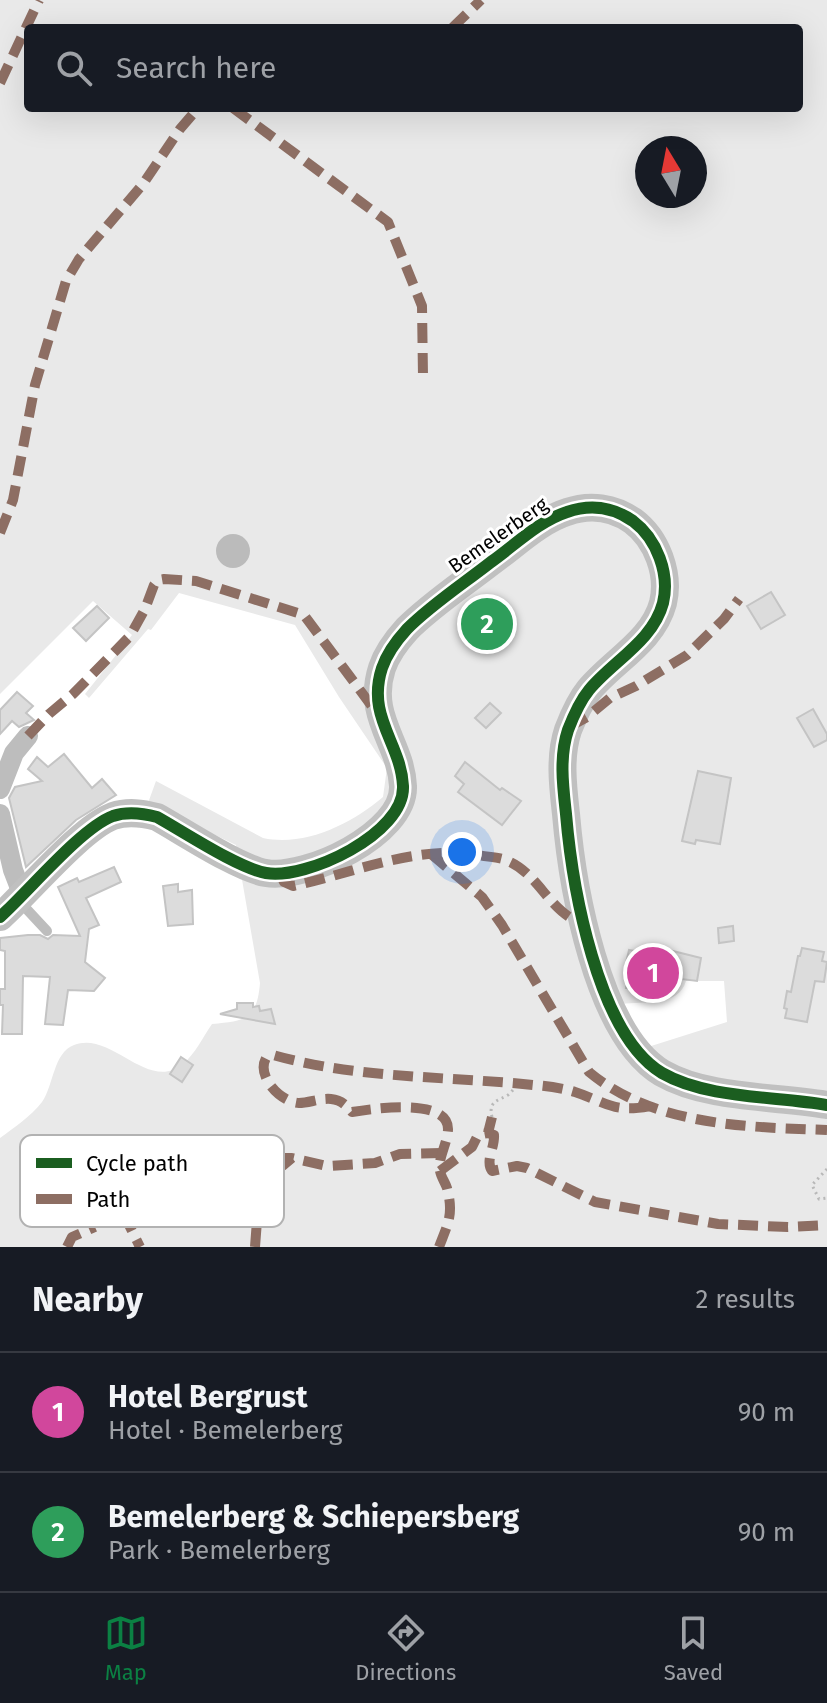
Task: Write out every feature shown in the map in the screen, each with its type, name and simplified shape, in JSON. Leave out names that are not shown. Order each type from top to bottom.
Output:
[{"type":"street","name":"Bemelerberg","points":[[14,904],[96,825],[130,812],[157,817],[263,873],[281,875],[299,871],[360,844],[386,824],[402,794],[399,766],[383,726],[379,704],[381,672],[398,640],[439,601],[540,525],[565,512],[588,507],[620,513],[642,530],[657,551],[662,566],[664,592],[659,612],[648,633],[599,680],[581,702],[564,746],[570,859],[579,913],[589,948],[625,1032],[644,1059],[663,1073],[706,1088],[827,1105]]},
{"type":"street","points":[[0,789],[14,753],[28,736]]},
{"type":"street","points":[[0,814],[13,870],[14,904]]},
{"type":"lane","points":[[14,904],[47,931]]},
{"type":"path","points":[[492,1117],[493,1102],[507,1096],[517,1085]]},
{"type":"path","points":[[827,1169],[812,1185],[819,1199],[827,1198]]},
{"type":"shaded area","points":[[0,0],[827,0],[827,1247],[0,1247],[0,1138],[42,1102],[58,1062],[67,1049],[88,1043],[116,1052],[143,1067],[170,1071],[187,1060],[212,1024],[248,1016],[256,1004],[260,983],[236,845],[148,803],[156,781],[263,838],[279,840],[327,831],[357,816],[383,797],[387,768],[295,625],[179,593],[151,630],[148,629],[89,698],[85,694],[132,635],[93,601],[0,694]],"holes":[[[686,981],[724,981],[727,1022],[648,1047],[622,1004],[668,999],[676,995]]]},
{"type":"shaded area","points":[[233,534],[245,539],[250,551],[245,563],[233,568],[221,563],[216,551],[221,539]]},
{"type":"building","points":[[771,592],[785,615],[761,629],[747,606]]},
{"type":"building","points":[[97,606],[109,618],[86,641],[73,628]]},
{"type":"building","points":[[17,692],[33,706],[26,713],[34,720],[19,727],[12,721],[0,734],[0,710]]},
{"type":"building","points":[[490,703],[501,713],[486,728],[475,718]]},
{"type":"building","points":[[813,709],[827,734],[827,740],[814,747],[797,718]]},
{"type":"building","points":[[64,754],[92,788],[102,779],[116,795],[76,820],[26,867],[9,798],[15,787],[42,781],[28,769],[37,757],[48,767]]},
{"type":"building","points":[[465,762],[500,790],[502,788],[521,801],[502,825],[458,792],[464,784],[455,776]]},
{"type":"building","points":[[698,771],[731,778],[720,844],[682,841]]},
{"type":"building","points":[[114,867],[121,882],[86,898],[99,925],[89,929],[85,962],[105,978],[94,991],[68,990],[63,1025],[45,1024],[50,977],[23,976],[22,1034],[2,1034],[0,989],[5,989],[5,951],[0,950],[0,938],[80,936],[58,887]]},
{"type":"building","points":[[178,884],[178,892],[192,890],[193,924],[168,926],[163,886]]},
{"type":"building","points":[[733,926],[734,941],[719,943],[718,928]]},
{"type":"building","points":[[657,947],[701,958],[697,981],[666,977],[662,995],[626,988],[630,968],[625,967],[629,950],[655,955]]},
{"type":"building","points":[[802,948],[824,952],[822,961],[827,962],[824,982],[815,981],[807,1022],[785,1018],[787,1009],[784,1008]]},
{"type":"building","points":[[237,1003],[253,1003],[253,1007],[259,1006],[260,1011],[271,1009],[275,1024],[220,1014],[237,1009]]},
{"type":"building","points":[[181,1057],[193,1065],[182,1082],[170,1074]]},
{"type":"marked path","points":[[28,24],[39,0]]},
{"type":"marked path","points":[[456,24],[481,0]]},
{"type":"marked path","points":[[0,83],[24,32]]},
{"type":"marked path","points":[[0,533],[13,500],[35,385],[66,281],[79,259],[143,184],[195,112]]},
{"type":"marked path","points":[[238,112],[388,222],[422,306],[423,376]]},
{"type":"marked path","points":[[28,736],[130,636],[154,585],[164,579],[196,581],[304,615],[377,713]]},
{"type":"marked path","points":[[569,727],[610,698],[687,655],[724,619],[739,599]]},
{"type":"marked path","points":[[281,875],[284,882],[293,886],[407,857],[454,853],[497,858],[519,867],[561,911],[582,923]]},
{"type":"marked path","points":[[431,854],[482,897],[502,925],[589,1072],[615,1090],[672,1113],[733,1125],[827,1130]]},
{"type":"marked path","points":[[439,1247],[450,1212],[447,1188],[439,1167],[448,1134],[445,1119],[436,1112],[407,1107],[352,1112],[335,1100],[292,1102],[278,1093],[267,1080],[264,1072],[266,1058],[273,1055],[370,1073],[543,1086],[571,1091],[619,1108],[651,1106]]},
{"type":"marked path","points":[[440,1171],[472,1147],[478,1135],[488,1133],[492,1117]]},
{"type":"marked path","points":[[488,1133],[494,1135],[490,1163],[492,1171],[517,1166],[527,1168],[595,1202],[718,1224],[827,1225]]},
{"type":"marked path","points":[[284,1158],[327,1166],[375,1163],[400,1154],[444,1153]]},
{"type":"marked path","points":[[284,1165],[292,1158]]},
{"type":"marked path","points":[[67,1247],[72,1237],[95,1227]]},
{"type":"marked path","points":[[130,1227],[140,1247]]},
{"type":"marked path","points":[[255,1247],[257,1227]]},
{"type":"cycle path","points":[[0,917],[86,833],[119,814],[157,817],[226,857],[266,873],[305,869],[350,850],[371,836],[388,821],[399,804],[403,786],[397,756],[378,701],[382,668],[396,642],[437,603],[547,521],[576,510],[609,510],[633,521],[649,537],[660,558],[665,592],[651,629],[599,679],[583,699],[568,730],[563,751],[562,772],[574,879],[592,956],[605,993],[620,1026],[639,1054],[662,1073],[700,1088],[827,1105]]},
{"type":"place","name":"Bemelerberg & Schiepersberg","points":[[487,624]]},
{"type":"place","name":"Hotel Bergrust","points":[[653,973]]}]
